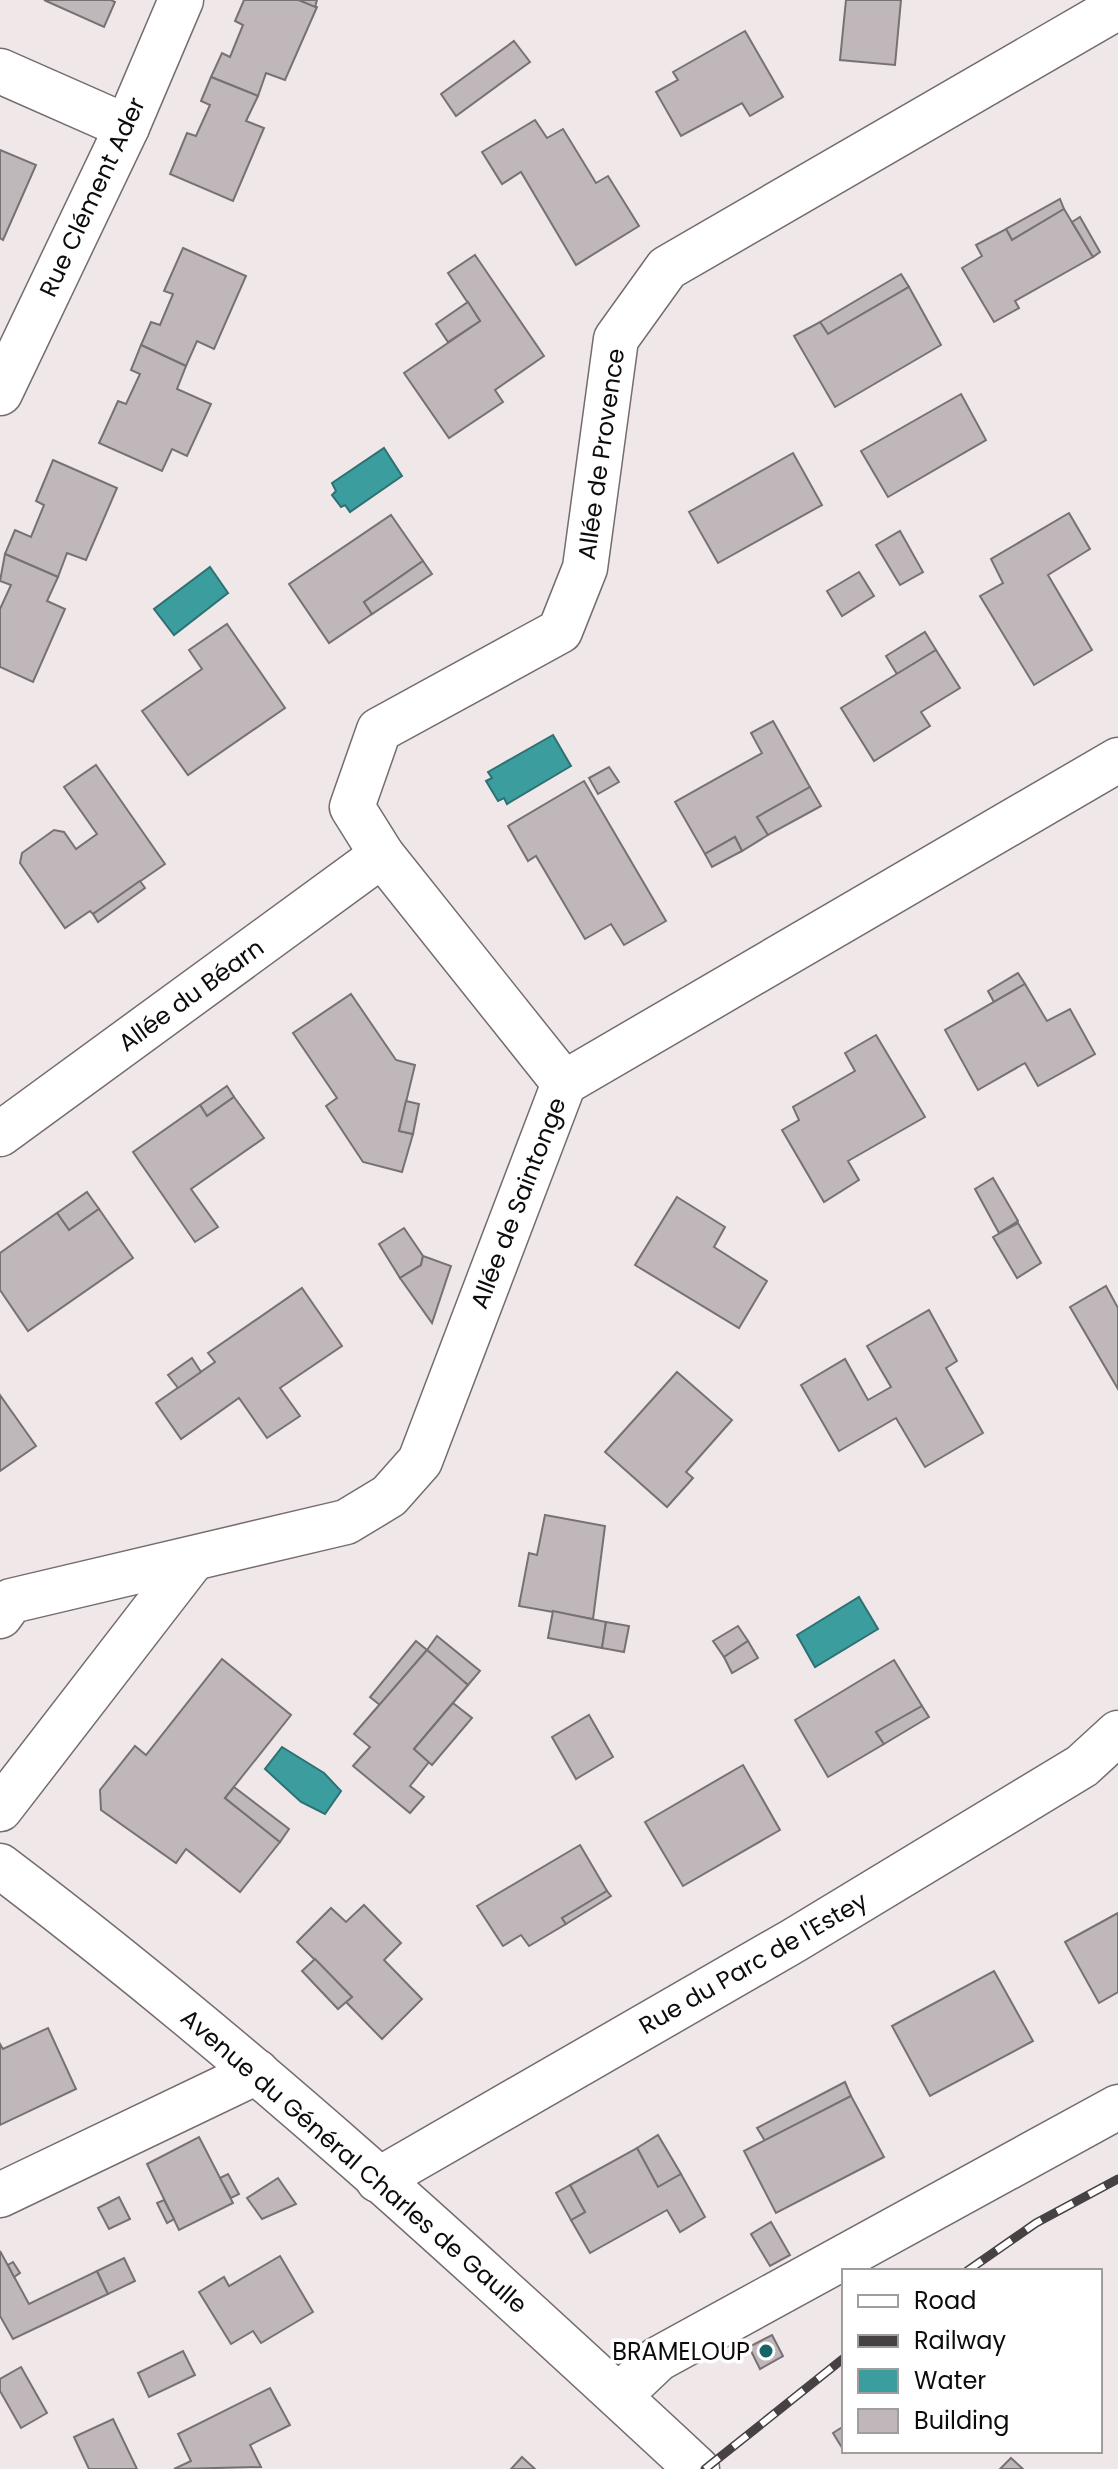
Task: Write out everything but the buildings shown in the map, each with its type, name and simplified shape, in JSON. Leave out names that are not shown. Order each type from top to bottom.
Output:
[{"type":"street","name":"Rue Clément Ader","points":[[0,393],[127,127],[181,0]]},
{"type":"street","name":"Allée de Provence","points":[[564,1083],[382,855],[352,807],[379,730],[560,631],[585,568],[616,339],[667,268],[1108,6]]},
{"type":"street","points":[[0,71],[127,127]]},
{"type":"street","name":"Allée de Saintonge","points":[[0,1616],[11,1601],[346,1522],[389,1496],[420,1461],[564,1083],[1118,760]]},
{"type":"street","name":"Allée du Béarn","points":[[0,1134],[382,855]]},
{"type":"street","points":[[0,1809],[193,1559]]},
{"type":"street","name":"Rue du Parc de l'Estey","points":[[378,2180],[793,1941],[1082,1766],[1118,1733]]},
{"type":"street","name":"Avenue du Général Charles de Gaulle","points":[[0,1866],[121,1958],[257,2072],[697,2469]]},
{"type":"street","points":[[0,2195],[257,2072]]},
{"type":"street","points":[[619,2396],[658,2359],[1118,2107]]},
{"type":"water","points":[[384,448],[402,476],[350,512],[345,505],[341,507],[332,495],[336,491],[332,483]]},
{"type":"water","points":[[210,567],[228,593],[174,635],[154,609]]},
{"type":"water","points":[[553,735],[571,766],[507,804],[504,798],[498,801],[486,781],[492,778],[488,772]]},
{"type":"water","points":[[859,1597],[878,1629],[815,1667],[797,1635]]},
{"type":"water","points":[[282,1747],[324,1773],[341,1791],[325,1814],[301,1802],[265,1769]]},
{"type":"railway","points":[[970,2269],[1036,2223],[1118,2179]]},
{"type":"railway","points":[[705,2469],[842,2360]]},
{"type":"place","name":"BRAMELOUP","points":[[766,2351]]}]
